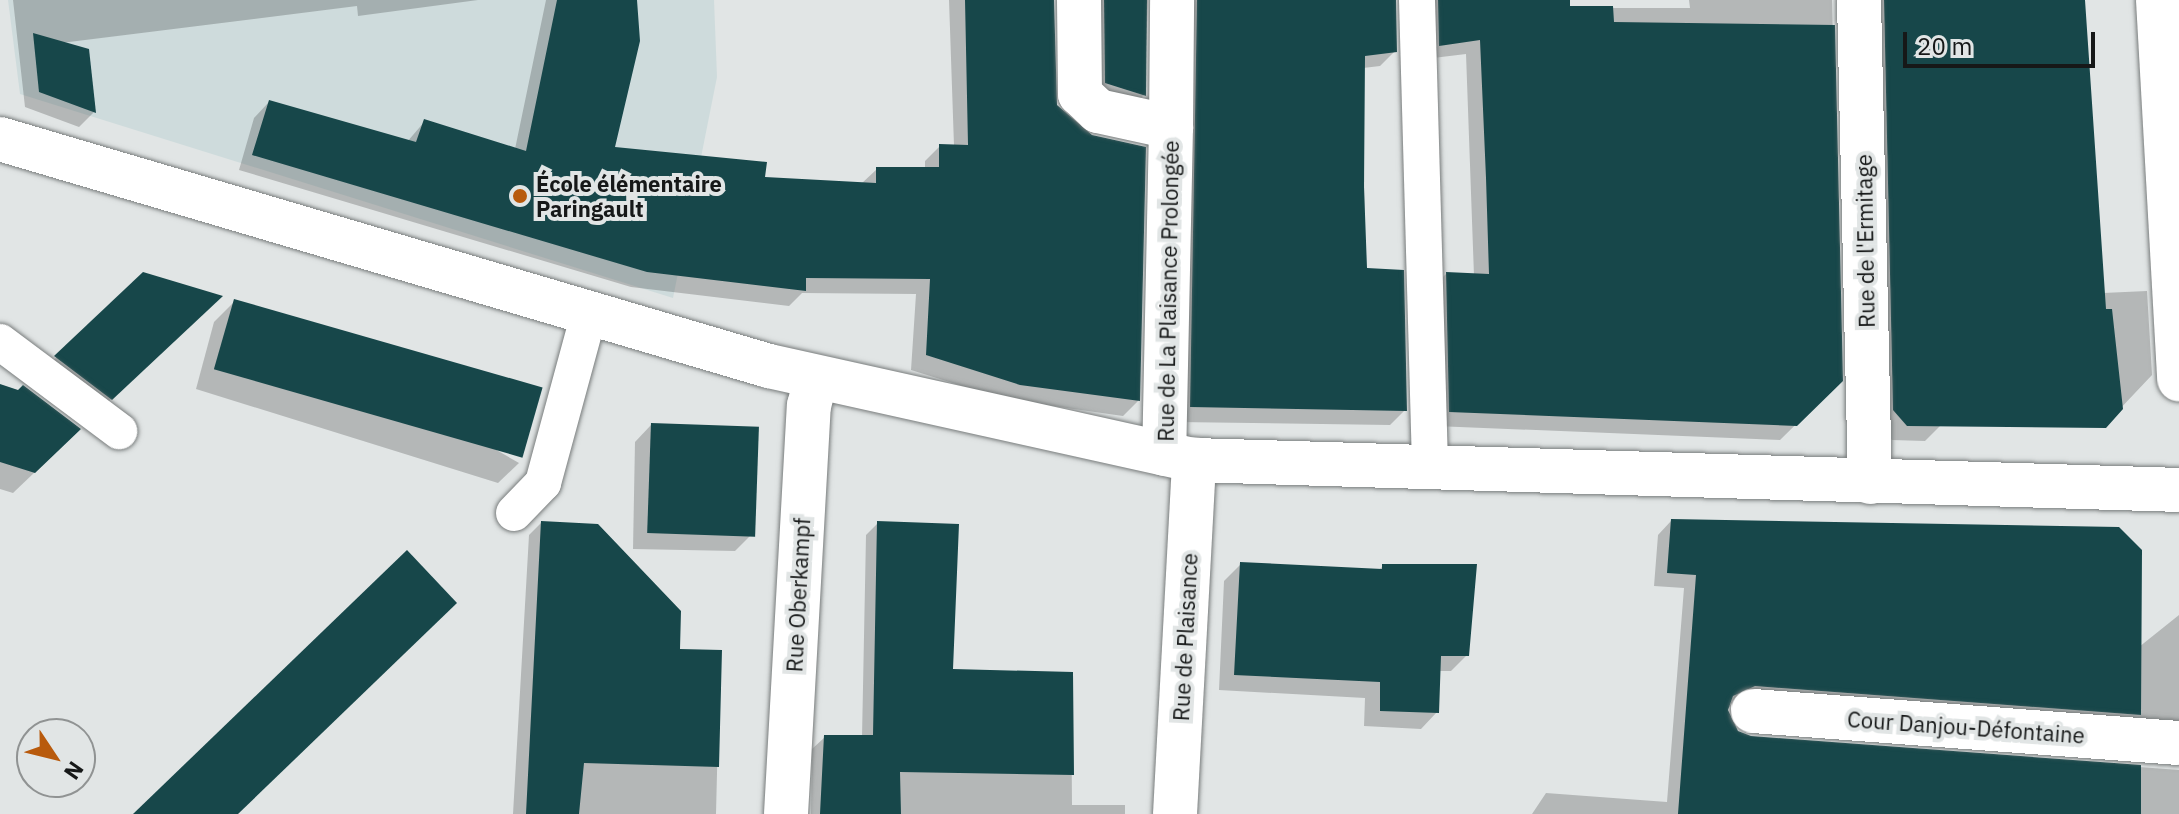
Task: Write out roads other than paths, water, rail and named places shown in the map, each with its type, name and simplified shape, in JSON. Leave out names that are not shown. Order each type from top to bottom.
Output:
[{"type":"street","name":"Rue de La Plaisance Prolongée","points":[[1079,0],[1080,94],[1098,111],[1171,127]]},
{"type":"street","name":"Rue de La Plaisance Prolongée","points":[[1172,0],[1171,127],[1179,457]]},
{"type":"street","name":"Rue de l'Ermitage","points":[[1859,0],[1870,482]]},
{"type":"street","points":[[2158,0],[2179,379]]},
{"type":"street","points":[[0,139],[816,378],[1179,457],[2179,490]]},
{"type":"street","name":"Rue Oberkampf","points":[[786,814],[809,406],[816,378]]},
{"type":"street","name":"Rue de Plaisance","points":[[1175,814],[1179,457]]},
{"type":"street","name":"Cour Danjou-Défontaine","points":[[1753,711],[2179,743]]},
{"type":"lane","points":[[1417,0],[1430,467]]},
{"type":"lane","points":[[514,513],[543,483],[589,314]]},
{"type":"lane","points":[[0,342],[119,431]]},
{"type":"place","name":"École élémentaire Paringault","points":[[520,196]]}]
